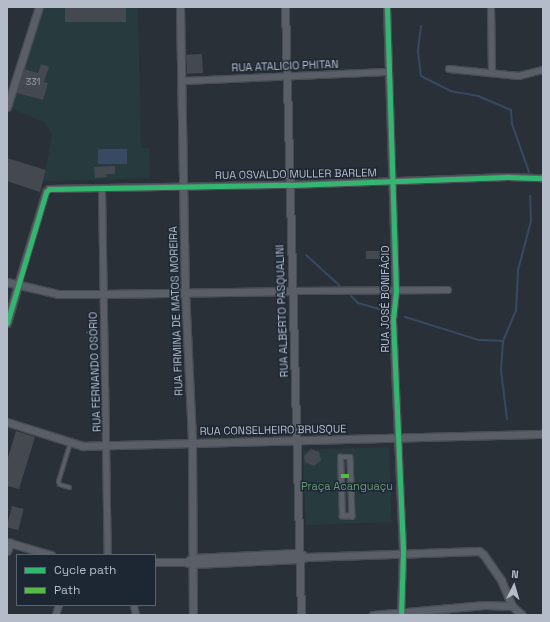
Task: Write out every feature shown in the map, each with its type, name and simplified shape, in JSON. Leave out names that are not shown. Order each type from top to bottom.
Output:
[{"type":"street","points":[[7,107],[39,7]]},
{"type":"street","name":"RUA FIRMINA DE MATOS MOREIRA","points":[[180,7],[185,292],[192,442],[193,615]]},
{"type":"street","name":"RUA ALBERTO PASQUALINI","points":[[285,7],[301,615]]},
{"type":"street","name":"RUA JOSÉ BONIFÁCIO","points":[[387,7],[396,291],[393,320],[399,439],[402,553],[401,614]]},
{"type":"street","points":[[491,7],[492,73]]},
{"type":"street","points":[[449,69],[519,76],[543,70]]},
{"type":"street","name":"RUA ATALICIO PHITAN","points":[[182,81],[389,72]]},
{"type":"street","name":"RUA OSVALDO MULLER BARLEM","points":[[18,285],[46,192],[49,189],[290,185],[508,177],[543,178]]},
{"type":"street","name":"RUA FERNANDO OSÓRIO","points":[[102,189],[108,554]]},
{"type":"street","points":[[7,282],[58,294],[292,290],[448,290]]},
{"type":"street","points":[[7,323],[18,285]]},
{"type":"street","name":"RUA CONSELHEIRO BRUSQUE","points":[[7,422],[83,446],[192,442],[399,439],[543,434]]},
{"type":"street","points":[[350,456],[351,476],[352,516],[342,516],[340,457],[350,456]]},
{"type":"street","points":[[341,476],[351,476]]},
{"type":"street","points":[[341,488],[351,488]]},
{"type":"street","points":[[7,551],[8,542],[48,554]]},
{"type":"street","points":[[156,562],[479,551],[483,554],[501,580],[512,606],[522,615]]},
{"type":"street","points":[[374,615],[401,614],[485,605],[512,606]]},
{"type":"lane","points":[[69,487],[59,484],[58,481],[70,442]]},
{"type":"green space","points":[[42,7],[138,7],[141,148],[149,148],[150,178],[44,181],[52,134],[44,122],[12,109]]},
{"type":"green space","name":"Praça Acanguaçu","points":[[389,447],[392,522],[306,525],[303,450]]},
{"type":"water","points":[[98,149],[127,149],[127,164],[98,164]]},
{"type":"building","points":[[65,7],[126,7],[126,22],[65,22]]},
{"type":"building","points":[[202,54],[203,73],[187,74],[186,55]]},
{"type":"building","points":[[41,64],[49,67],[44,82],[48,83],[43,100],[17,93],[24,69],[38,73]]},
{"type":"building","points":[[7,158],[46,170],[40,192],[7,181]]},
{"type":"building","points":[[115,166],[115,174],[106,174],[107,177],[95,178],[94,167]]},
{"type":"building","points":[[366,251],[380,251],[380,259],[366,259]]},
{"type":"building","points":[[16,431],[35,437],[19,489],[7,486],[7,461]]},
{"type":"building","points":[[311,449],[319,452],[321,460],[314,466],[305,462],[304,456]]},
{"type":"building","points":[[12,506],[24,509],[18,530],[7,527]]},
{"type":"waterway","points":[[421,26],[418,52],[421,76],[450,91],[478,96],[511,110],[512,124],[529,172]]},
{"type":"waterway","points":[[507,419],[501,370],[503,341],[516,311],[518,270],[531,221],[530,196]]},
{"type":"waterway","points":[[306,255],[339,285]]},
{"type":"waterway","points":[[351,296],[358,303],[389,312]]},
{"type":"waterway","points":[[405,317],[479,340],[502,341]]},
{"type":"marked path","points":[[341,476],[351,476]]},
{"type":"marked path","points":[[341,488],[351,487]]},
{"type":"cycle path","points":[[387,7],[396,291],[393,320],[403,553],[401,615]]},
{"type":"cycle path","points":[[7,323],[46,192],[49,189],[290,185],[508,177],[543,178]]}]
